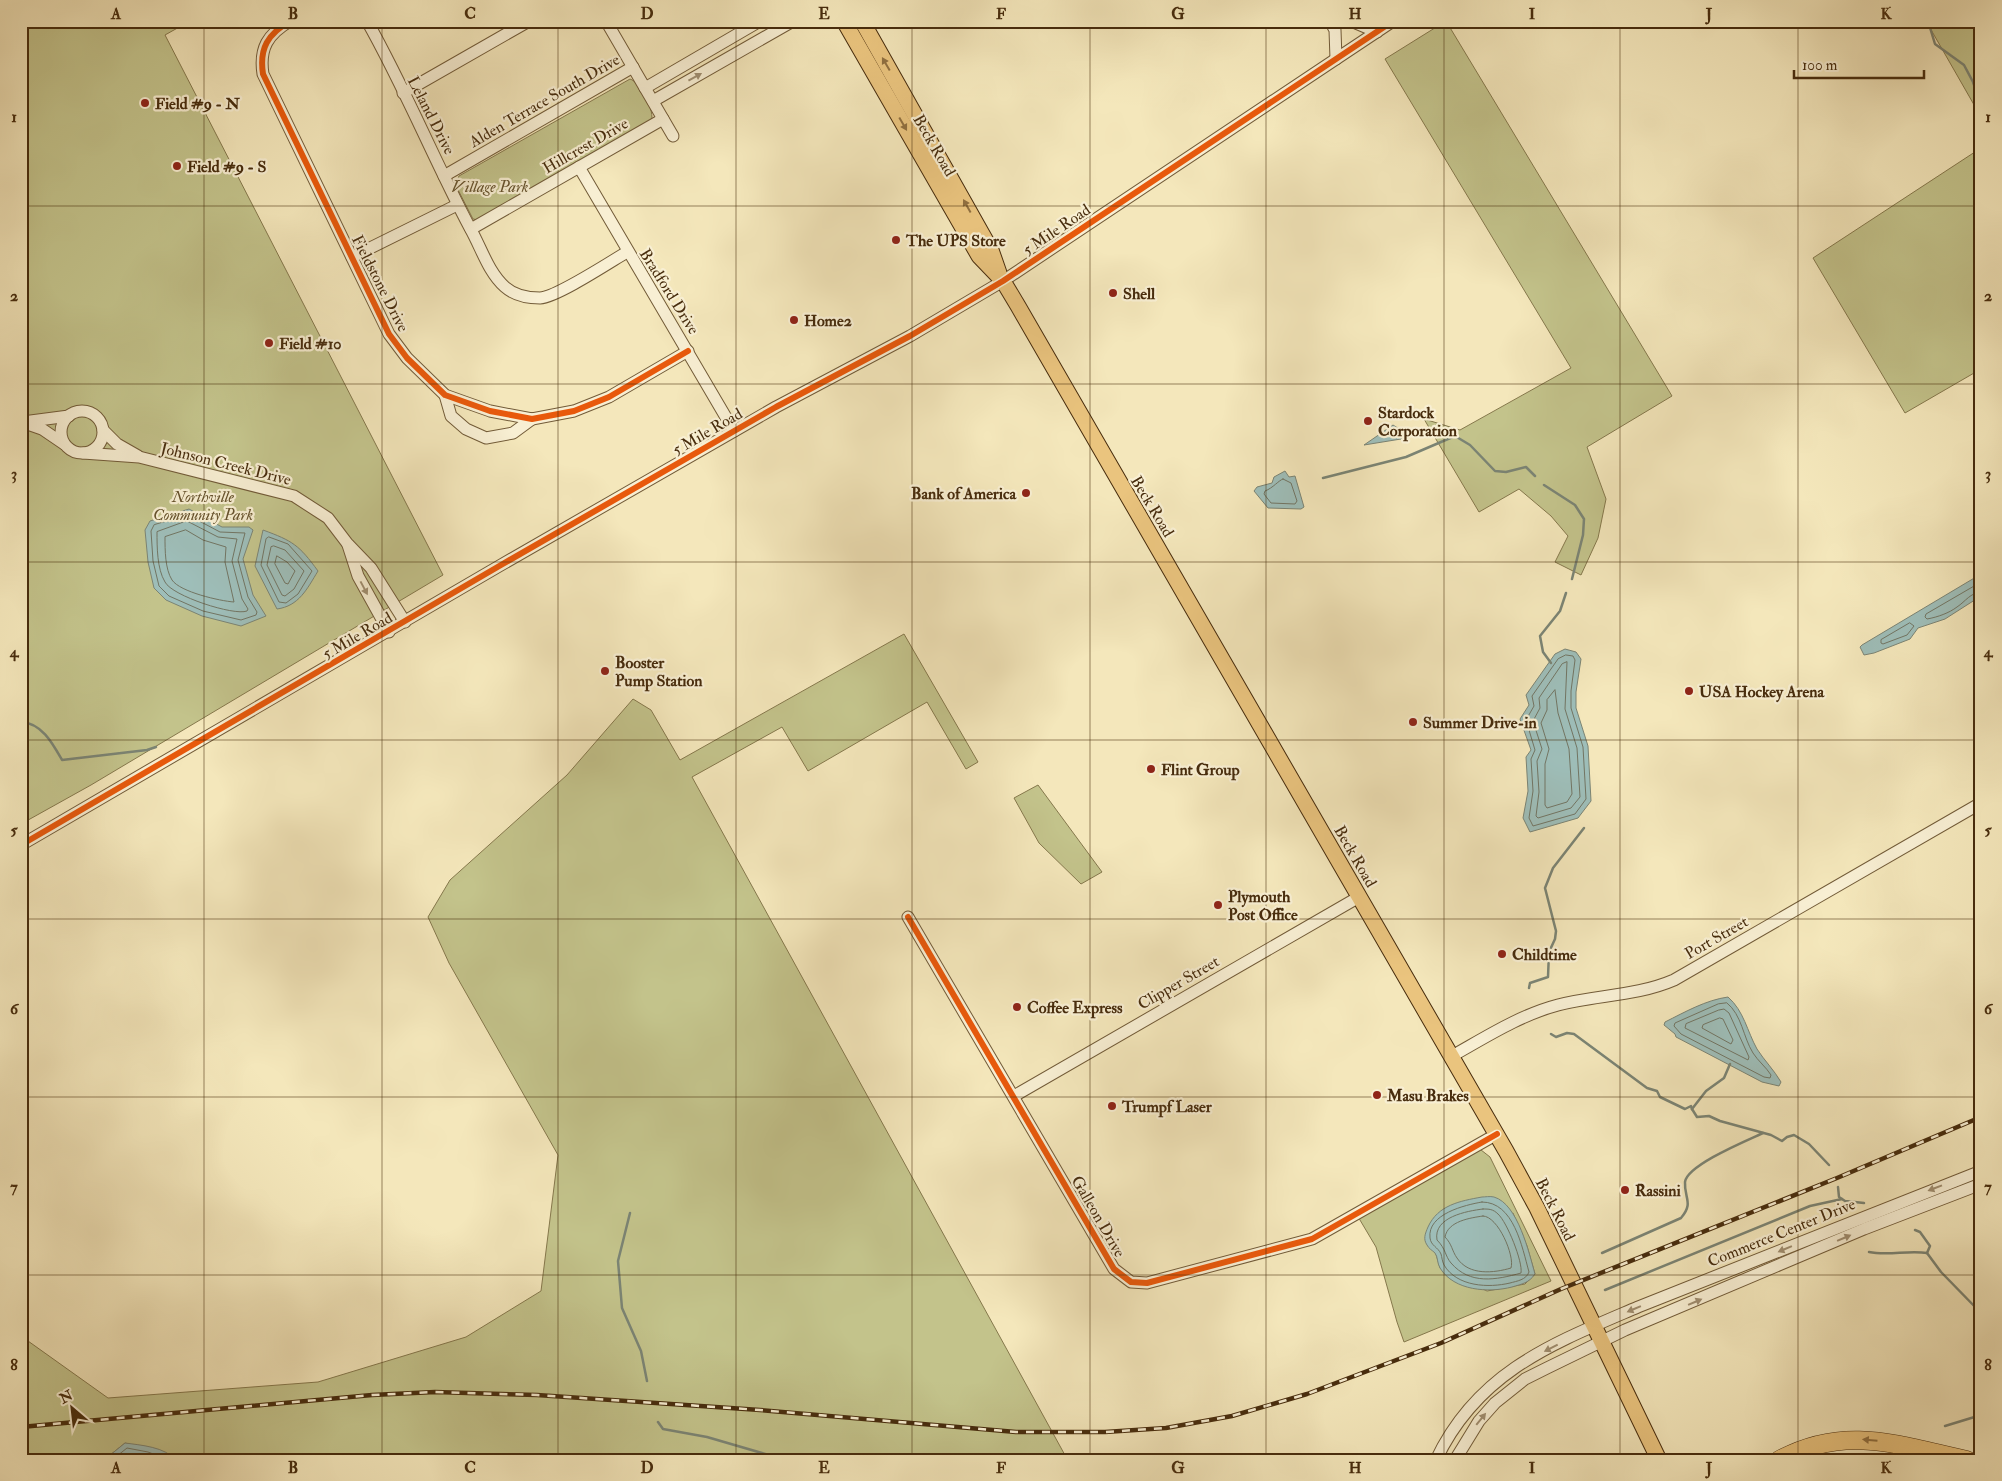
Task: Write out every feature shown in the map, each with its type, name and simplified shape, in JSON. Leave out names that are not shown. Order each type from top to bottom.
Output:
[{"type":"highway","points":[[1779,1460],[1804,1447],[1826,1441],[1860,1439],[1882,1441],[1967,1460]]},
{"type":"main road","name":"Beck Road","points":[[844,21],[980,256],[1002,281]]},
{"type":"main road","name":"Beck Road","points":[[862,21],[991,250],[1002,281],[1497,1134],[1537,1208],[1659,1460]]},
{"type":"street","name":"Fieldstone Drive","points":[[290,21],[278,28],[264,44],[262,58],[263,74],[389,334],[407,358],[445,395],[490,411],[532,419],[574,411],[609,398],[688,351]]},
{"type":"street","name":"Leland Drive","points":[[367,21],[457,205],[494,275],[506,288],[519,295],[542,298],[565,288],[627,252]]},
{"type":"street","points":[[403,93],[529,21]]},
{"type":"street","points":[[606,21],[673,136]]},
{"type":"street","points":[[644,88],[760,21]]},
{"type":"street","points":[[653,101],[793,21]]},
{"type":"street","points":[[1330,21],[1335,30],[1336,59]]},
{"type":"street","points":[[1351,21],[1378,32]]},
{"type":"street","name":"5 Mile Road","points":[[21,845],[734,432],[902,340],[1002,281],[1393,21]]},
{"type":"street","name":"Alden Terrace South Drive","points":[[444,176],[633,67]]},
{"type":"street","name":"Hillcrest Drive","points":[[471,229],[663,119]]},
{"type":"street","name":"Bradford Drive","points":[[579,167],[734,432]]},
{"type":"street","points":[[352,257],[457,205]]},
{"type":"street","points":[[445,395],[451,416],[466,429],[486,438],[513,433],[532,419]]},
{"type":"street","points":[[87,412],[98,418],[103,430],[100,443],[90,452],[77,453],[42,429],[22,422],[87,412]]},
{"type":"street","points":[[66,445],[61,433],[62,427],[69,416]]},
{"type":"street","name":"Johnson Creek Drive","points":[[103,430],[118,444],[139,457]]},
{"type":"street","name":"Johnson Creek Drive","points":[[83,453],[139,457],[273,489],[294,496],[328,518],[347,543],[371,568],[406,622]]},
{"type":"street","name":"Johnson Creek Drive","points":[[347,543],[358,576],[389,632]]},
{"type":"street","name":"Port Street","points":[[1452,1056],[1519,1018],[1557,1005],[1643,991],[1674,980],[1981,803]]},
{"type":"street","name":"Clipper Street","points":[[1014,1096],[1359,897]]},
{"type":"street","name":"Galleon Drive","points":[[908,917],[1114,1270],[1124,1279],[1138,1284],[1312,1239],[1497,1134]]},
{"type":"street","name":"Commerce Center Drive","points":[[1436,1460],[1448,1436],[1472,1403],[1502,1375],[1529,1359],[1595,1326],[1860,1217],[1981,1170]]},
{"type":"street","name":"Commerce Center Drive","points":[[1455,1460],[1461,1446],[1488,1411],[1515,1387],[1537,1373],[1602,1342],[1864,1230],[1981,1184]]},
{"type":"street","points":[[1860,1217],[1864,1230]]},
{"type":"street","points":[[1529,1359],[1537,1373]]},
{"type":"green space","name":"Northville Community Park","points":[[21,21],[190,21],[165,35],[443,575],[91,785],[21,824]]},
{"type":"green space","points":[[1446,21],[1672,396],[1587,447],[1606,499],[1598,538],[1581,575],[1555,562],[1568,536],[1551,516],[1519,489],[1479,512],[1424,419],[1460,430],[1571,368],[1385,59]]},
{"type":"green space","points":[[1926,21],[1981,21],[1981,117]]},
{"type":"green space","name":"Village Park","points":[[630,79],[634,81],[646,98],[651,111],[651,122],[478,220],[473,219],[455,184],[459,176]]},
{"type":"green space","points":[[1981,148],[1981,369],[1905,413],[1813,258]]},
{"type":"green space","points":[[904,634],[978,762],[966,769],[927,702],[808,771],[782,727],[692,777],[1066,1457],[1060,1460],[175,1460],[171,1455],[125,1443],[104,1460],[21,1460],[21,1336],[108,1398],[318,1382],[466,1337],[541,1291],[558,1155],[449,963],[428,917],[450,880],[567,775],[633,699],[651,710],[680,760]]},
{"type":"green space","points":[[1038,785],[1102,872],[1081,884],[1039,843],[1014,798]]},
{"type":"green space","points":[[1476,1146],[1490,1157],[1551,1281],[1404,1342],[1376,1247],[1357,1215]],"holes":[[[1513,1213],[1527,1246],[1535,1274],[1525,1284],[1487,1291],[1440,1268],[1436,1254]]]},
{"type":"water","points":[[1393,425],[1407,434],[1401,439],[1364,445]]},
{"type":"water","points":[[1285,471],[1289,477],[1295,476],[1304,507],[1301,509],[1268,508],[1254,491],[1257,487],[1272,483],[1274,477]]},
{"type":"water","points":[[189,509],[222,527],[249,527],[253,530],[243,559],[253,595],[266,616],[241,626],[202,616],[166,600],[154,588],[148,562],[145,530],[150,521]]},
{"type":"water","points":[[263,530],[282,537],[295,545],[306,555],[318,571],[302,596],[291,604],[277,609],[255,566]]},
{"type":"water","points":[[1976,577],[1981,579],[1981,596],[1945,619],[1918,628],[1910,639],[1864,655],[1860,647],[1862,645]]},
{"type":"water","points":[[1565,649],[1576,652],[1581,659],[1576,692],[1576,708],[1588,746],[1591,801],[1578,818],[1530,832],[1523,818],[1528,791],[1526,757],[1531,750],[1520,719],[1529,705],[1526,695],[1555,654]]},
{"type":"water","points":[[1728,997],[1742,1015],[1757,1049],[1781,1082],[1779,1086],[1762,1082],[1676,1037],[1664,1025],[1665,1022],[1696,1007]]},
{"type":"water","points":[[1482,1197],[1494,1197],[1502,1201],[1516,1219],[1526,1242],[1535,1274],[1525,1283],[1493,1290],[1463,1286],[1446,1276],[1439,1266],[1437,1256],[1425,1241],[1427,1230],[1432,1220],[1444,1209],[1458,1202]]},
{"type":"water","points":[[125,1443],[159,1449],[175,1460],[104,1460]]},
{"type":"waterway","points":[[1928,21],[1935,44],[1964,65],[1973,82],[1981,105]]},
{"type":"waterway","points":[[1323,478],[1406,457],[1455,436],[1470,445],[1495,471],[1506,472],[1526,467],[1535,476]]},
{"type":"waterway","points":[[1544,485],[1575,505],[1584,519],[1583,535],[1572,579]]},
{"type":"waterway","points":[[1551,663],[1543,652],[1540,636],[1560,611],[1566,593]]},
{"type":"waterway","points":[[21,722],[28,723],[41,730],[51,741],[62,760],[147,750],[156,747]]},
{"type":"waterway","points":[[1529,988],[1530,983],[1548,977],[1549,952],[1555,939],[1556,931],[1545,888],[1553,868],[1584,828]]},
{"type":"waterway","points":[[1551,1034],[1556,1037],[1567,1033],[1574,1034],[1647,1088],[1657,1091],[1660,1097],[1685,1109],[1691,1106],[1692,1109]]},
{"type":"waterway","points":[[1692,1109],[1706,1091],[1724,1078],[1730,1064]]},
{"type":"waterway","points":[[1692,1109],[1697,1117],[1709,1116],[1720,1121],[1771,1135],[1782,1141],[1794,1135],[1809,1144],[1829,1165]]},
{"type":"waterway","points":[[1602,1253],[1681,1218],[1688,1204],[1685,1188],[1688,1175],[1719,1154],[1763,1133]]},
{"type":"waterway","points":[[1838,1187],[1839,1197],[1845,1201],[1864,1203]]},
{"type":"waterway","points":[[1605,1290],[1810,1206],[1842,1199]]},
{"type":"waterway","points":[[630,1213],[618,1261],[622,1308],[641,1351],[647,1381]]},
{"type":"waterway","points":[[1915,1230],[1920,1232],[1930,1246],[1927,1253]]},
{"type":"waterway","points":[[1869,1252],[1927,1253]]},
{"type":"waterway","points":[[1927,1253],[1941,1272],[1981,1313]]},
{"type":"waterway","points":[[1945,1426],[1981,1415]]},
{"type":"waterway","points":[[658,1422],[663,1429],[707,1437],[786,1460]]},
{"type":"railway","points":[[21,1427],[372,1395],[435,1392],[537,1395],[760,1410],[1016,1432],[1105,1432],[1166,1428],[1232,1416],[1307,1394],[1441,1343],[1561,1289],[1837,1178],[1981,1117]]},
{"type":"cycle path","points":[[290,21],[276,31],[267,43],[262,57],[263,74],[389,334],[407,358],[445,395],[490,411],[532,419],[574,411],[609,397],[688,351]]},
{"type":"cycle path","points":[[21,845],[776,407],[910,336],[1003,281],[1393,21]]},
{"type":"cycle path","points":[[908,917],[1114,1269],[1131,1282],[1147,1283],[1312,1239],[1497,1134]]},
{"type":"place","name":"Field #9 - N","points":[[145,103]]},
{"type":"place","name":"Field #9 - S","points":[[177,166]]},
{"type":"place","name":"The UPS Store","points":[[896,240]]},
{"type":"place","name":"Shell","points":[[1113,293]]},
{"type":"place","name":"Home2","points":[[794,320]]},
{"type":"place","name":"Field #10","points":[[269,343]]},
{"type":"place","name":"Stardock Corporation","points":[[1368,421]]},
{"type":"place","name":"Bank of America","points":[[1026,493]]},
{"type":"place","name":"Booster Pump Station","points":[[605,671]]},
{"type":"place","name":"USA Hockey Arena","points":[[1689,691]]},
{"type":"place","name":"Summer Drive-in","points":[[1413,722]]},
{"type":"place","name":"Flint Group","points":[[1151,769]]},
{"type":"place","name":"Plymouth Post Office","points":[[1218,905]]},
{"type":"place","name":"Childtime","points":[[1502,954]]},
{"type":"place","name":"Coffee Express","points":[[1017,1007]]},
{"type":"place","name":"Masu Brakes","points":[[1377,1095]]},
{"type":"place","name":"Trumpf Laser","points":[[1112,1106]]},
{"type":"place","name":"Rassini","points":[[1625,1190]]}]
